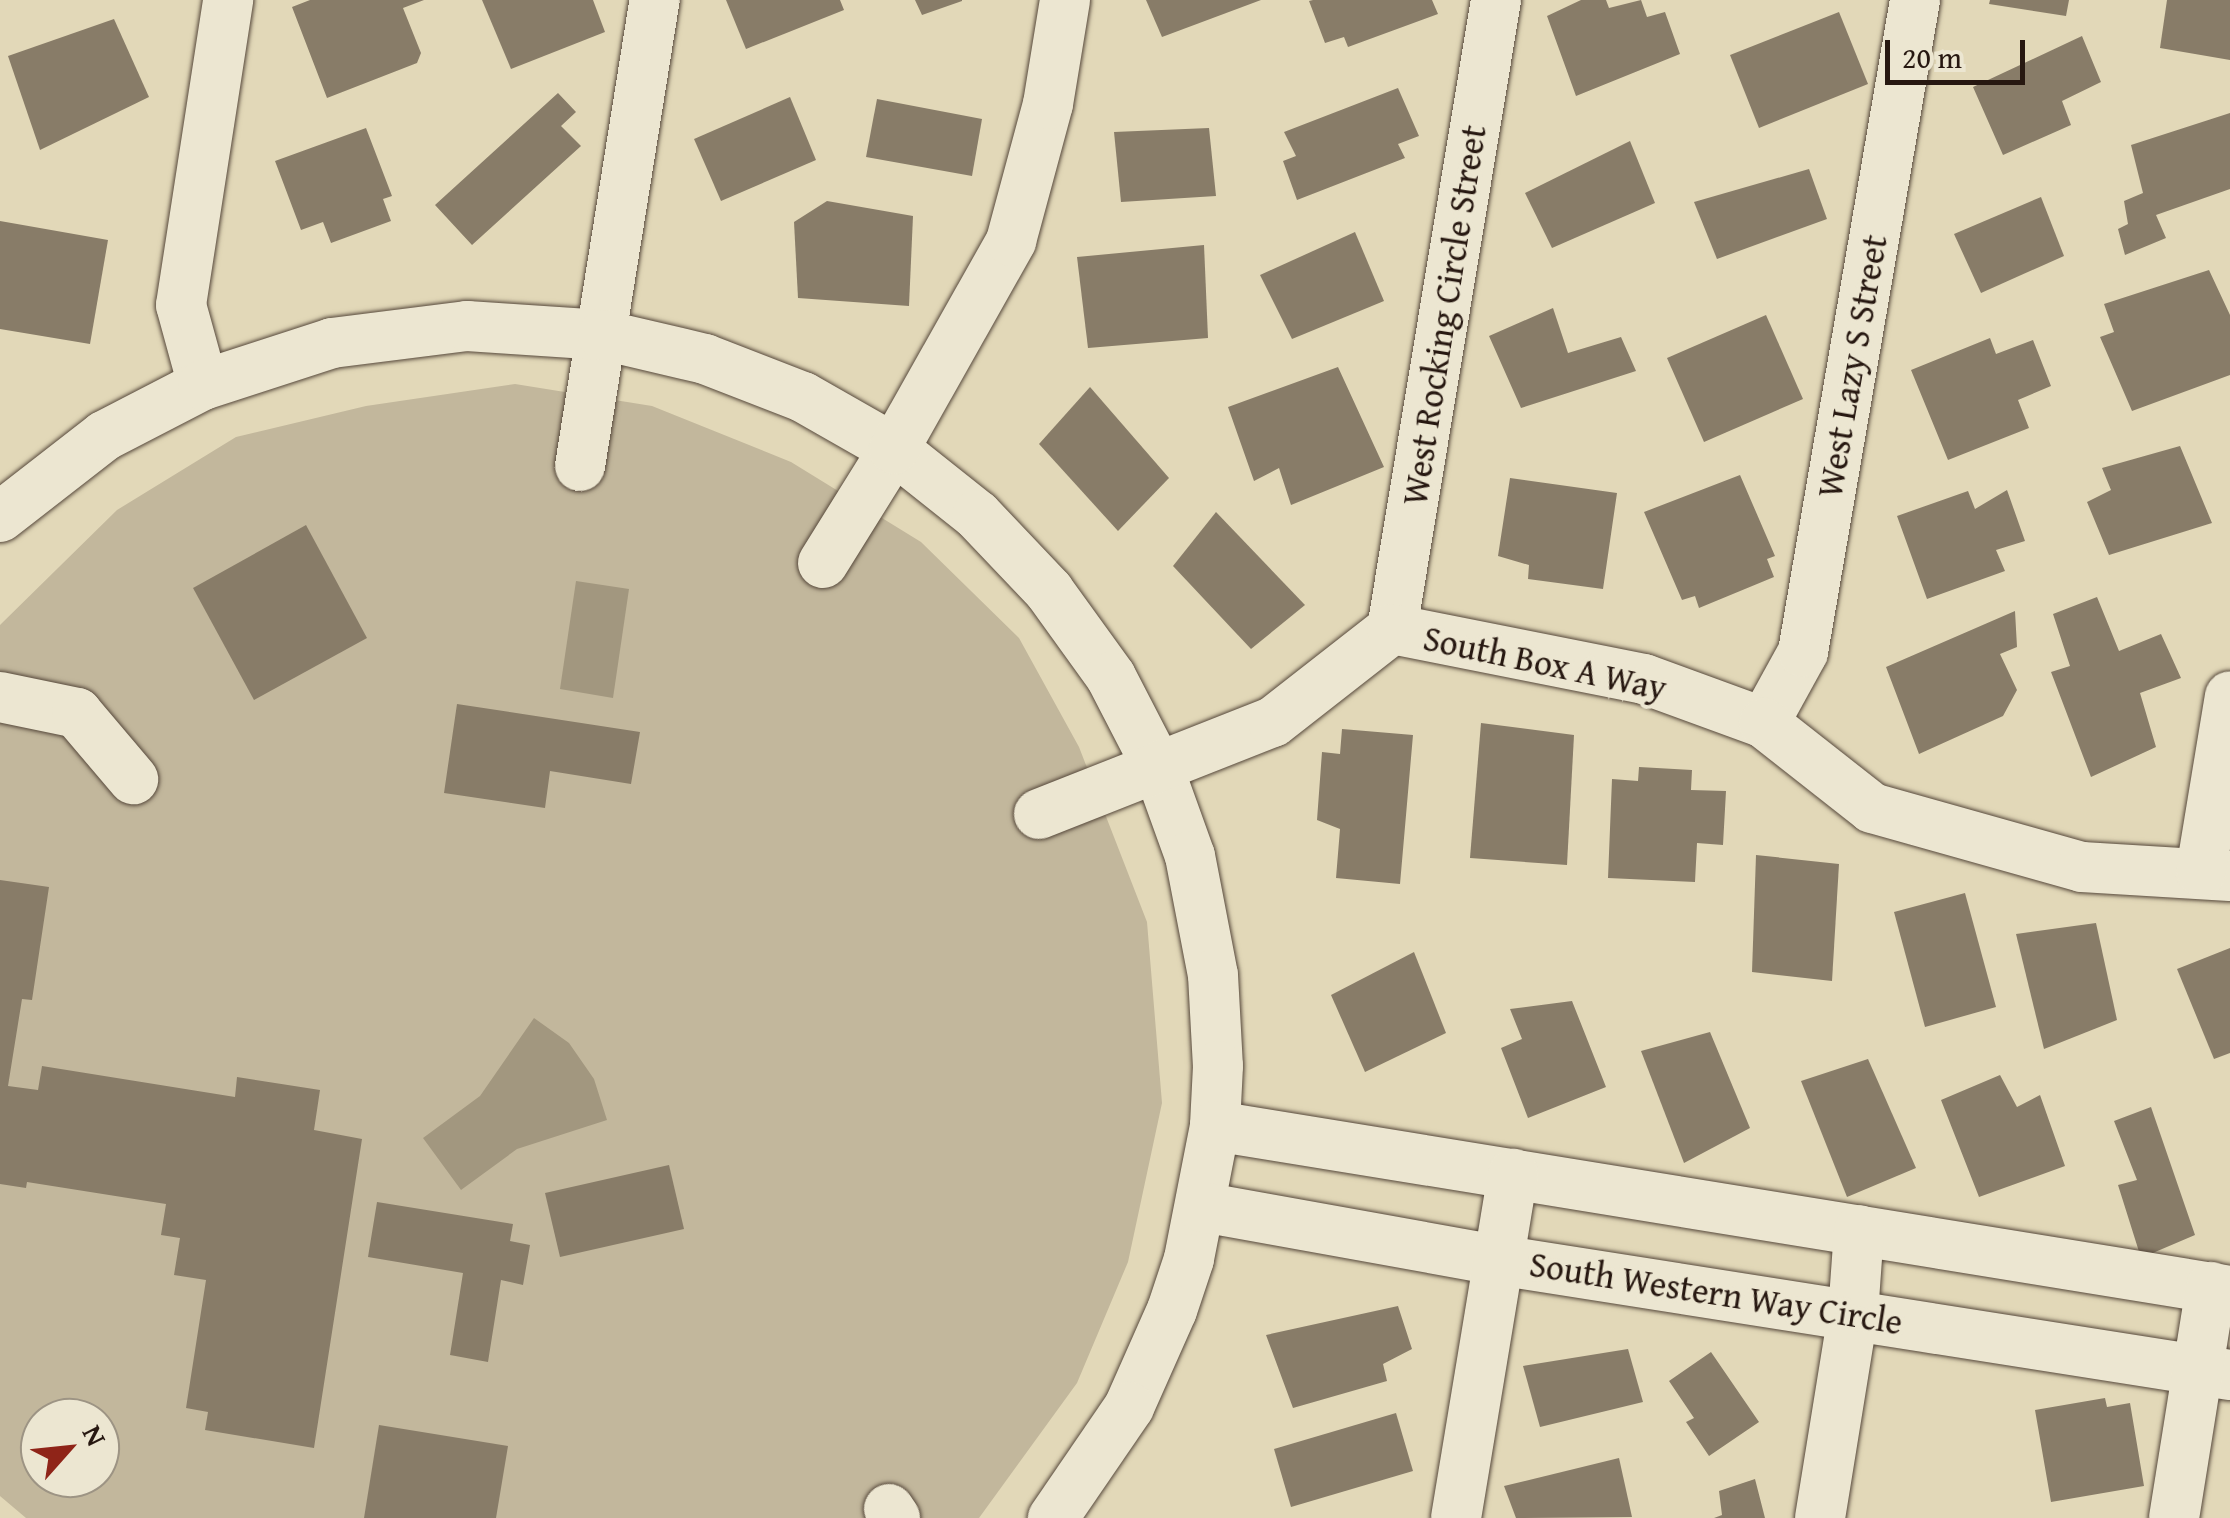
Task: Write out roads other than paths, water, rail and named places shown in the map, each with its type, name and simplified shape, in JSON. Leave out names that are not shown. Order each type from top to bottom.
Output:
[{"type":"street","points":[[203,384],[181,305],[228,0]]},
{"type":"street","points":[[580,466],[655,0]]},
{"type":"street","points":[[823,563],[894,449],[1011,241],[1048,104],[1066,0]]},
{"type":"street","name":"West Rocking Circle Street","points":[[1392,629],[1496,0]]},
{"type":"street","name":"West Lazy S Street","points":[[1764,723],[1803,652],[1915,0]]},
{"type":"street","points":[[0,518],[104,436],[203,384],[332,343],[467,326],[603,335],[705,358],[803,397],[894,449],[977,515],[1050,590],[1111,676],[1159,770],[1190,856],[1209,945],[1218,1050],[1215,1126],[1202,1207],[1172,1310],[1152,1360],[1101,1453],[1053,1518]]},
{"type":"street","name":"South Box A Way","points":[[1039,814],[1159,770],[1272,722],[1392,629],[1644,679],[1764,723],[1872,808],[2082,867],[2215,873]]},
{"type":"street","points":[[2215,873],[2230,696]]},
{"type":"street","points":[[0,697],[77,712],[133,779]]},
{"type":"street","points":[[1215,1126],[2221,1289],[2214,1372],[2174,1518]]},
{"type":"street","points":[[1456,1518],[1513,1174]]},
{"type":"street","name":"South Western Way Circle","points":[[1202,1207],[1498,1260],[2214,1372]]},
{"type":"street","points":[[1820,1518],[1853,1314],[1859,1230]]}]
